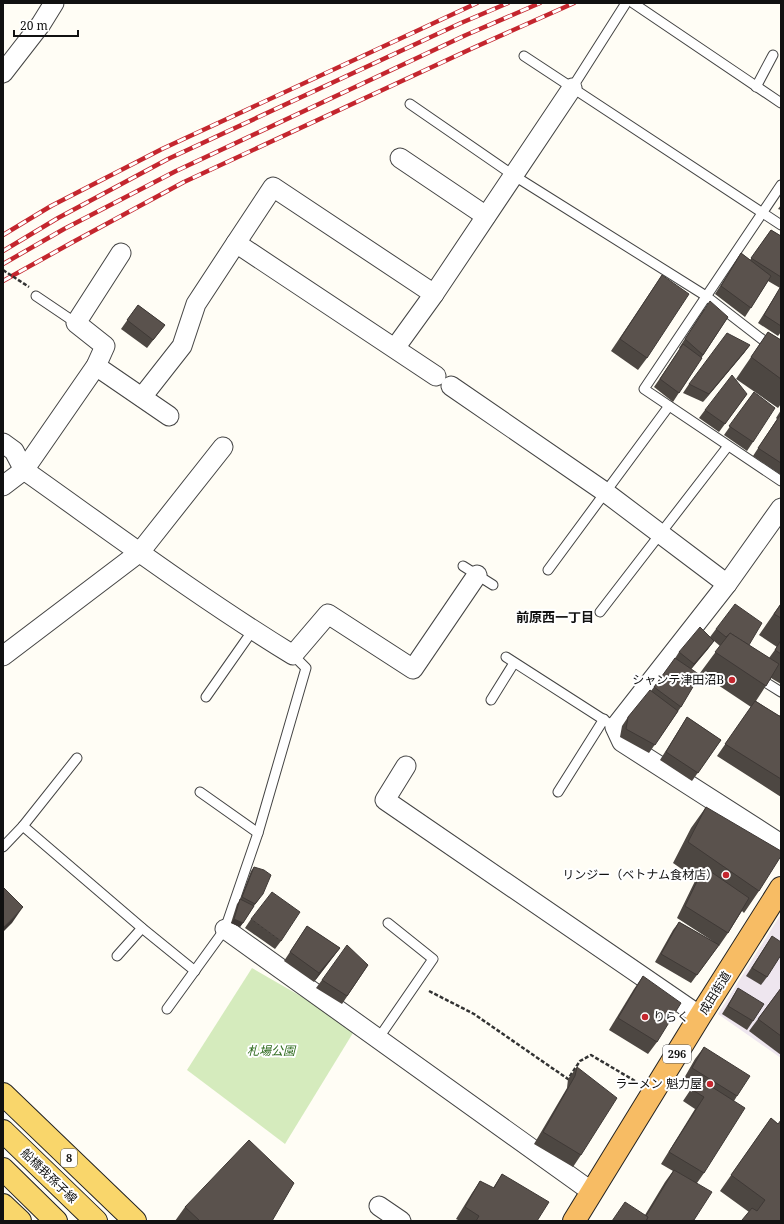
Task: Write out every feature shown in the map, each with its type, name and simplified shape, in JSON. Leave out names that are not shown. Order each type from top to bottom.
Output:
[{"type":"highway","name":"成田街道","points":[[574,1221],[700,1016],[781,888]]},
{"type":"main road","name":"8","points":[[3,1094],[135,1221]]},
{"type":"main road","name":"船橋我孫子線","points":[[3,1131],[96,1221]]},
{"type":"main road","points":[[3,1169],[56,1221]]},
{"type":"main road","points":[[3,1205],[20,1221]]},
{"type":"street","points":[[3,72],[41,24],[54,3]]},
{"type":"street","points":[[395,348],[434,294],[572,88]]},
{"type":"street","points":[[400,158],[486,216]]},
{"type":"street","points":[[142,397],[182,346],[196,304],[273,187],[434,294]]},
{"type":"street","points":[[236,243],[436,376]]},
{"type":"street","points":[[3,486],[24,470],[96,366],[105,346],[76,323],[121,253]]},
{"type":"street","points":[[96,366],[169,416]]},
{"type":"street","points":[[451,386],[605,492],[727,584]]},
{"type":"street","points":[[3,443],[14,452],[24,470],[253,630],[294,655],[328,614],[413,670],[470,570]]},
{"type":"street","points":[[3,656],[140,552],[223,447]]},
{"type":"street","points":[[781,508],[727,584],[610,723],[622,742],[781,844]]},
{"type":"street","points":[[406,766],[385,800],[700,1016]]},
{"type":"street","points":[[225,929],[592,1192]]},
{"type":"street","points":[[379,1206],[401,1221]]},
{"type":"lane","points":[[572,88],[626,3]]},
{"type":"lane","points":[[633,3],[781,103]]},
{"type":"lane","points":[[756,86],[773,55]]},
{"type":"lane","points":[[524,56],[781,225]]},
{"type":"lane","points":[[410,104],[513,175],[706,296],[781,354]]},
{"type":"lane","points":[[781,185],[644,389],[781,481]]},
{"type":"lane","points":[[36,296],[76,323]]},
{"type":"lane","points":[[548,570],[669,406]]},
{"type":"lane","points":[[600,612],[728,446]]},
{"type":"lane","points":[[470,570],[493,585]]},
{"type":"lane","points":[[206,697],[253,630]]},
{"type":"lane","points":[[167,1009],[225,929],[258,833],[306,668],[294,655]]},
{"type":"lane","points":[[506,657],[610,723],[558,792]]},
{"type":"lane","points":[[490,700],[514,663]]},
{"type":"lane","points":[[752,673],[781,692]]},
{"type":"lane","points":[[3,847],[23,826],[77,758]]},
{"type":"lane","points":[[200,792],[258,833]]},
{"type":"lane","points":[[23,826],[142,928],[195,971]]},
{"type":"lane","points":[[378,1039],[433,959],[388,923]]},
{"type":"lane","points":[[117,956],[142,928]]},
{"type":"path","points":[[3,270],[29,287]]},
{"type":"path","points":[[416,984],[474,1014],[568,1079],[580,1061],[591,1055],[638,1082]]},
{"type":"shaded area","points":[[781,914],[781,1058],[718,1014]]},
{"type":"green space","name":"札場公園","points":[[252,968],[356,1028],[285,1144],[187,1070]]},
{"type":"building","points":[[771,230],[781,236],[781,277],[751,258]]},
{"type":"building","points":[[741,253],[771,276],[751,308],[721,286]]},
{"type":"building","points":[[662,275],[689,294],[647,358],[620,339]]},
{"type":"building","points":[[781,286],[781,326],[764,315]]},
{"type":"building","points":[[710,301],[728,317],[703,355],[685,339]]},
{"type":"building","points":[[138,305],[165,325],[153,340],[127,320]]},
{"type":"building","points":[[768,332],[781,340],[781,379],[751,357]]},
{"type":"building","points":[[727,333],[750,345],[709,394],[689,384]]},
{"type":"building","points":[[683,344],[702,358],[679,393],[660,379]]},
{"type":"building","points":[[732,375],[747,394],[725,424],[705,410]]},
{"type":"building","points":[[754,392],[775,408],[753,442],[729,426]]},
{"type":"building","points":[[781,414],[781,463],[758,448]]},
{"type":"building","points":[[735,604],[762,623],[749,645],[730,633],[726,637],[716,629]]},
{"type":"building","points":[[781,604],[781,618],[774,614]]},
{"type":"building","points":[[700,627],[714,641],[694,664],[679,652]]},
{"type":"building","points":[[730,633],[779,664],[766,686],[715,652]]},
{"type":"building","points":[[781,640],[781,654],[775,650]]},
{"type":"building","points":[[675,658],[700,675],[681,707],[654,687]]},
{"type":"building","points":[[650,690],[678,711],[655,745],[626,729],[628,717]]},
{"type":"building","points":[[755,701],[781,717],[781,779],[725,744]]},
{"type":"building","points":[[687,717],[721,740],[698,773],[666,752]]},
{"type":"building","points":[[706,807],[781,851],[781,856],[759,891],[688,842]]},
{"type":"building","points":[[254,867],[264,870],[271,875],[263,894],[255,904],[242,897]]},
{"type":"building","points":[[704,867],[749,898],[728,933],[685,906]]},
{"type":"building","points":[[3,887],[23,907],[3,928]]},
{"type":"building","points":[[272,892],[300,912],[281,941],[251,919]]},
{"type":"building","points":[[240,899],[254,906],[243,923],[234,919]]},
{"type":"building","points":[[679,922],[719,945],[697,975],[661,954]]},
{"type":"building","points":[[307,926],[340,948],[319,973],[290,952]]},
{"type":"building","points":[[772,936],[781,942],[781,955],[767,977],[752,968]]},
{"type":"building","points":[[347,945],[368,965],[347,996],[322,980]]},
{"type":"building","points":[[643,976],[681,1003],[657,1042],[618,1018]]},
{"type":"building","points":[[738,988],[764,1004],[753,1021],[728,1006]]},
{"type":"building","points":[[781,988],[781,1036],[758,1019]]},
{"type":"building","points":[[704,1047],[750,1076],[737,1096],[692,1068]]},
{"type":"building","points":[[577,1067],[617,1098],[581,1155],[543,1132],[575,1076]]},
{"type":"building","points":[[698,1078],[745,1108],[704,1173],[669,1152],[704,1097],[691,1089]]},
{"type":"building","points":[[771,1118],[778,1124],[781,1120],[781,1221],[743,1221],[742,1220],[752,1208],[757,1211],[765,1200],[731,1175]]},
{"type":"building","points":[[249,1140],[294,1183],[272,1221],[200,1221],[185,1207]]},
{"type":"building","points":[[674,1170],[712,1192],[694,1220],[646,1221],[648,1217],[646,1216]]},
{"type":"building","points":[[502,1174],[549,1202],[537,1221],[476,1221],[479,1216],[465,1207],[480,1181],[494,1188]]},
{"type":"building","points":[[625,1202],[648,1217],[646,1221],[612,1221]]},
{"type":"railway","points":[[3,235],[51,206],[162,149],[477,3]]},
{"type":"railway","points":[[3,251],[58,218],[168,159],[461,23],[508,3]]},
{"type":"railway","points":[[3,264],[64,229],[176,171],[466,35],[540,3]]},
{"type":"railway","points":[[3,281],[184,182],[473,48],[574,3]]},
{"type":"place","name":"シャンテ津田沼B","points":[[732,680]]},
{"type":"place","name":"リンジー（ベトナム食材店）","points":[[726,875]]},
{"type":"place","name":"りらく","points":[[645,1017]]},
{"type":"place","name":"ラーメン 魁力屋","points":[[710,1084]]},
{"type":"district","name":"前原西一丁目","points":[[555,617]]}]
